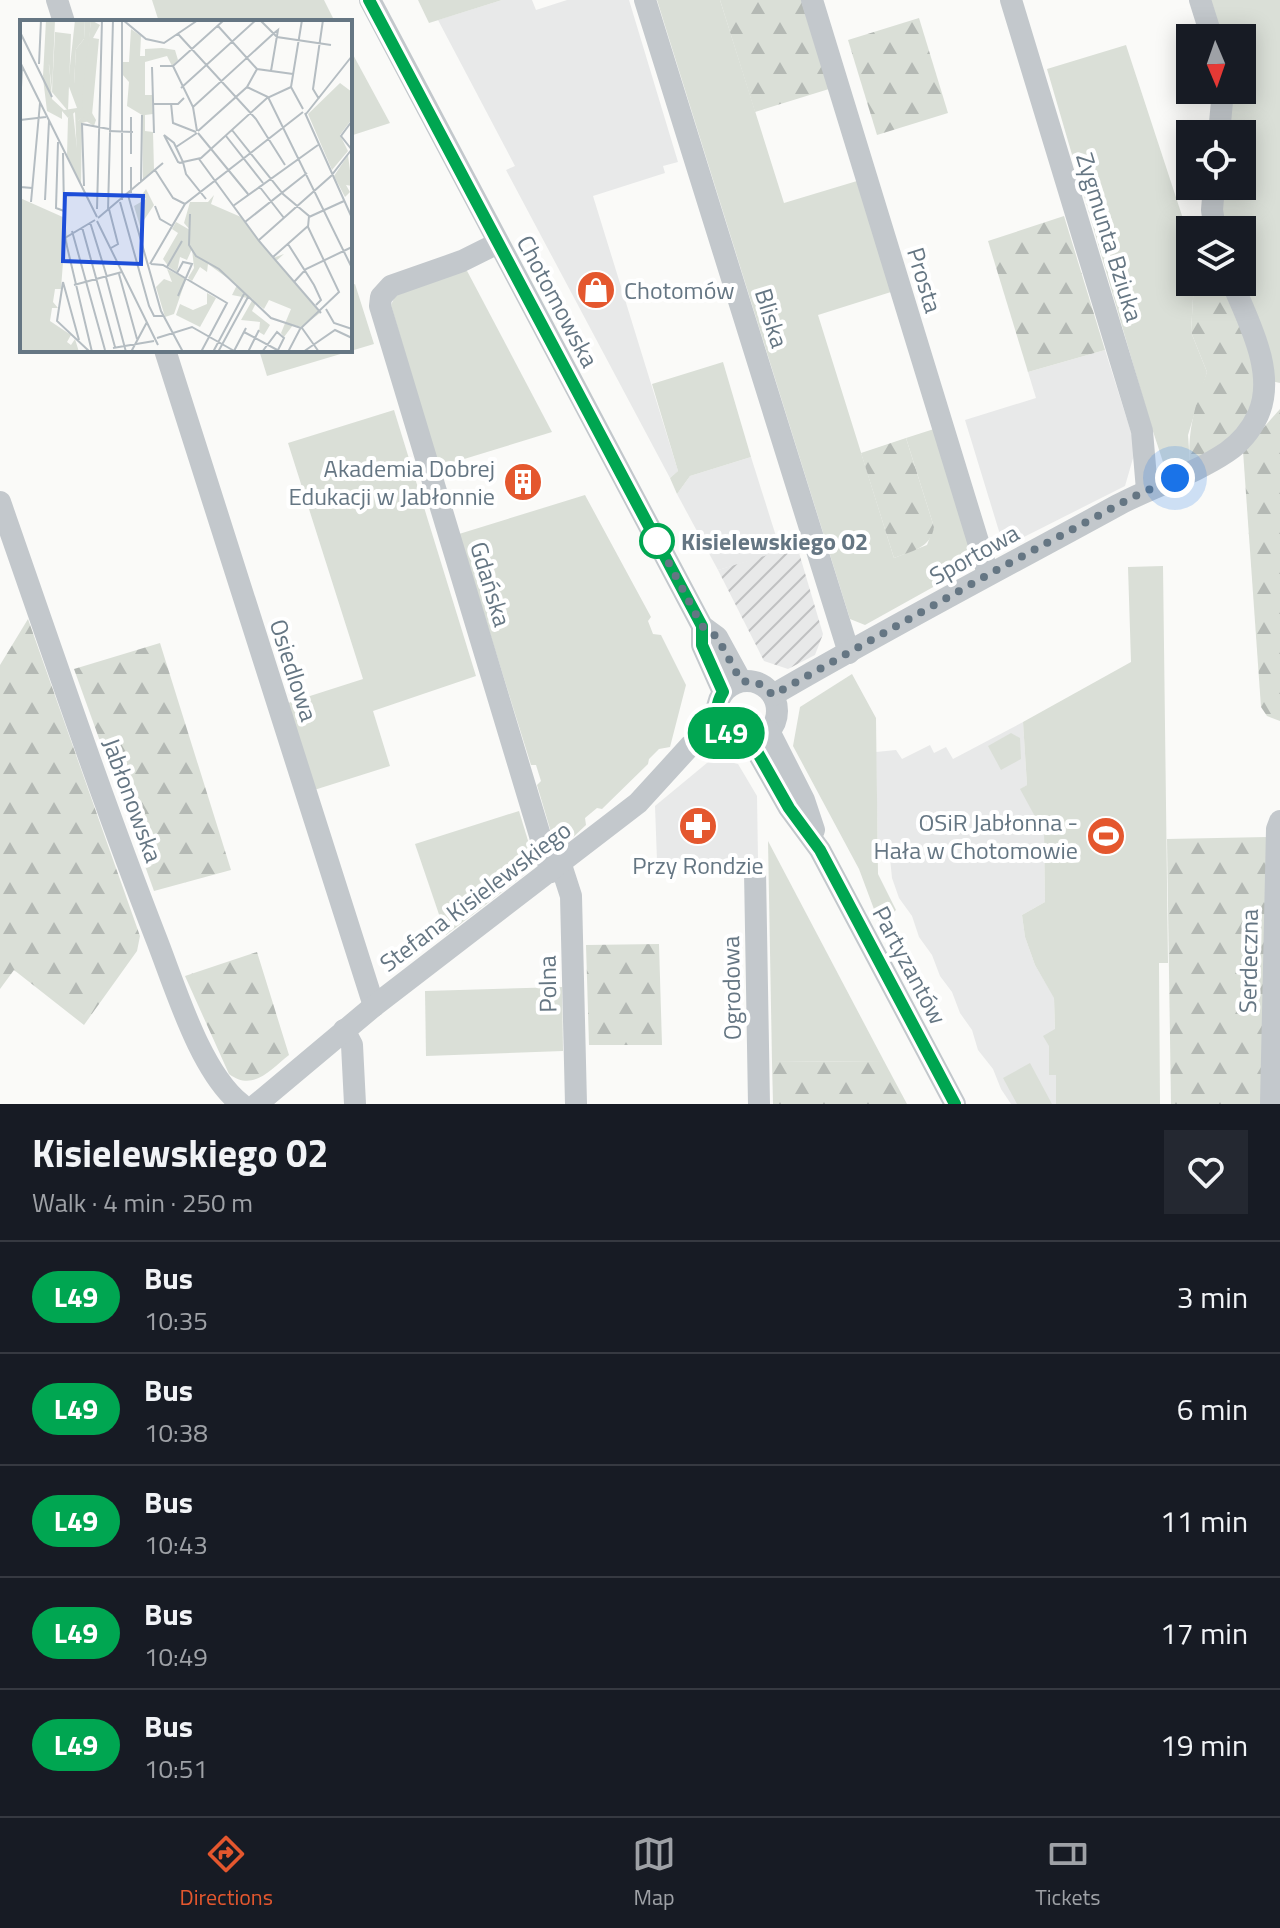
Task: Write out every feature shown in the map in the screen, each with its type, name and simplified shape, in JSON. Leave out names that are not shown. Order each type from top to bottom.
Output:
[{"type":"street","points":[[57,0],[63,20]]},
{"type":"street","name":"Chotomowska","points":[[370,0],[702,626],[702,645],[732,687]]},
{"type":"street","name":"Bliska","points":[[645,0],[849,653]]},
{"type":"street","name":"Prosta","points":[[812,0],[988,574]]},
{"type":"street","name":"Zygmunta Bziuka","points":[[1011,0],[1142,431],[1147,490]]},
{"type":"street","points":[[1200,0],[1208,24]]},
{"type":"street","name":"Gdańska","points":[[498,243],[462,261],[391,286],[381,297],[380,306],[556,868]]},
{"type":"street","name":"Sportowa","points":[[773,695],[988,574],[1147,490],[1204,466],[1240,441],[1258,415],[1263,400],[1263,372],[1254,336],[1238,296]]},
{"type":"street","name":"Osiedlowa","points":[[166,352],[374,1006]]},
{"type":"street","name":"Jabłonowska","points":[[0,502],[118,841],[186,1015],[215,1076],[229,1095],[241,1104]]},
{"type":"street","points":[[758,683],[773,695],[776,719],[760,736],[734,739],[721,728],[716,711],[732,687],[758,683]]},
{"type":"street","name":"Stefana Kisielewskiego","points":[[257,1104],[374,1006],[638,803],[690,746],[708,732],[721,728]]},
{"type":"street","name":"Partyzantów","points":[[760,736],[789,808],[820,850],[955,1104]]},
{"type":"street","name":"Serdeczna","points":[[1271,1104],[1277,829],[1280,821]]},
{"type":"street","name":"Polna","points":[[556,868],[571,896],[576,1104]]},
{"type":"street","name":"Ogrodowa","points":[[755,871],[759,1104]]},
{"type":"street","points":[[344,1030],[352,1045],[355,1104]]},
{"type":"shaded area","name":"Chotomów","points":[[502,0],[532,0],[536,10],[567,0],[629,0],[678,162],[663,166],[665,173],[593,196],[678,471],[670,478],[506,170],[515,166],[438,20]]},
{"type":"shaded area","points":[[1105,350],[1136,448],[1125,486],[1008,545],[1002,541],[965,420],[1036,398],[1028,372]]},
{"type":"shaded area","points":[[751,457],[781,552],[718,570],[677,494],[690,476]]},
{"type":"shaded area","points":[[797,546],[823,634],[815,655],[788,669],[764,661],[718,570]]},
{"type":"shaded area","points":[[1023,722],[1027,785],[1021,789],[1044,833],[1045,902],[1022,915],[1025,937],[1035,965],[1054,997],[1055,1030],[1049,1046],[1049,1075],[1056,1075],[1056,1104],[1011,1104],[993,1069],[978,1050],[972,1030],[919,937],[912,916],[899,898],[892,878],[890,858],[878,857],[876,752],[896,750],[902,759],[930,745],[934,753],[946,747],[953,759]]},
{"type":"shaded area","points":[[713,758],[738,764],[757,796],[758,859],[657,861],[655,806]]},
{"type":"green space","points":[[152,0],[324,0],[334,20],[158,20]]},
{"type":"green space","points":[[418,0],[502,0],[429,23]]},
{"type":"green space","points":[[657,0],[720,0],[784,203],[857,181],[891,292],[818,315],[894,558],[927,545],[934,527],[906,438],[934,429],[971,550],[962,571],[865,625],[850,619]]},
{"type":"green space","points":[[720,0],[801,0],[829,89],[755,112]]},
{"type":"green space","points":[[1208,0],[1280,0],[1280,383],[1271,381],[1246,296],[1256,296],[1256,216],[1223,216],[1222,200],[1256,200],[1256,120],[1227,120],[1229,104],[1256,104],[1256,24],[1216,24]]},
{"type":"green space","points":[[919,18],[948,113],[877,135],[848,40]]},
{"type":"green space","points":[[1126,45],[1182,216],[1176,216],[1176,296],[1193,296],[1191,332],[1207,372],[1188,435],[1190,463],[1170,469],[1163,462],[1047,69]]},
{"type":"green space","points":[[352,53],[390,123],[352,135]]},
{"type":"green space","points":[[1064,216],[1105,350],[1028,372],[988,241]]},
{"type":"green space","points":[[465,267],[552,432],[438,467],[391,305],[397,292]]},
{"type":"green space","points":[[355,284],[374,344],[352,351],[352,285]]},
{"type":"green space","points":[[1193,296],[1230,296],[1254,361],[1256,380],[1251,411],[1223,449],[1190,463],[1193,417],[1207,372],[1191,332]]},
{"type":"green space","points":[[260,352],[347,352],[267,376]]},
{"type":"green space","points":[[723,362],[751,457],[690,476],[677,494],[670,478],[678,471],[652,384]]},
{"type":"green space","points":[[1280,409],[1280,721],[1267,716],[1261,707],[1243,451]]},
{"type":"green space","points":[[394,410],[476,676],[373,711],[390,766],[311,791],[285,704],[363,679],[288,443]]},
{"type":"green space","points":[[906,438],[934,527],[925,544],[894,558],[861,453]]},
{"type":"green space","points":[[585,495],[651,617],[648,621],[653,634],[661,635],[686,685],[670,747],[659,749],[602,809],[597,808],[585,818],[586,825],[567,843],[553,839],[537,785],[541,781],[536,765],[531,765],[459,534]]},
{"type":"green space","name":"OSiR Jabłonna - Hała w Chotomowie","points":[[1163,566],[1168,963],[1159,963],[1160,1104],[1056,1104],[1056,1075],[1049,1075],[1049,1046],[1043,1036],[1055,1029],[1054,998],[1035,965],[1025,937],[1022,915],[1045,902],[1044,833],[1020,789],[1027,785],[1023,722],[1131,662],[1128,567]]},
{"type":"green space","points":[[28,619],[140,936],[137,951],[84,1025],[14,970],[0,989],[0,665]]},
{"type":"green space","points":[[160,643],[231,870],[154,891],[74,669]]},
{"type":"green space","points":[[852,674],[876,718],[878,874],[896,910],[887,926],[881,928],[859,869],[793,746],[800,707]]},
{"type":"green space","points":[[1011,733],[1020,738],[1021,759],[1001,770],[988,746]]},
{"type":"green space","points":[[519,811],[533,857],[528,872],[446,935],[415,844]]},
{"type":"green space","points":[[1267,837],[1264,1104],[1171,1104],[1167,839]]},
{"type":"green space","points":[[768,841],[884,1061],[772,1062]]},
{"type":"green space","points":[[659,944],[662,1045],[589,1045],[586,945]]},
{"type":"green space","points":[[257,952],[289,1055],[261,1077],[246,1081],[229,1074],[185,976]]},
{"type":"green space","points":[[562,987],[563,1051],[426,1056],[425,991]]},
{"type":"green space","points":[[884,1061],[907,1104],[773,1104],[772,1062]]},
{"type":"green space","points":[[1030,1063],[1052,1104],[1017,1104],[1003,1078]]},
{"type":"bus line","name":"L49","points":[[369,0],[702,626],[702,645],[723,692],[716,711],[721,728],[734,739],[751,741],[789,808],[820,850],[955,1104]]},
{"type":"place","name":"Chotomów","points":[[596,290]]},
{"type":"place","name":"Akademia Dobrej Edukacji w Jabłonnie","points":[[523,482]]},
{"type":"place","name":"Kisielewskiego 02","points":[[657,541]]},
{"type":"place","name":"Przy Rondzie","points":[[698,826]]},
{"type":"place","name":"OSiR Jabłonna - Hała w Chotomowie","points":[[1106,836]]},
{"type":"route","points":[[657,541],[653,533],[702,626],[717,637],[741,681],[758,683],[773,695],[1002,567],[1175,478]]}]
